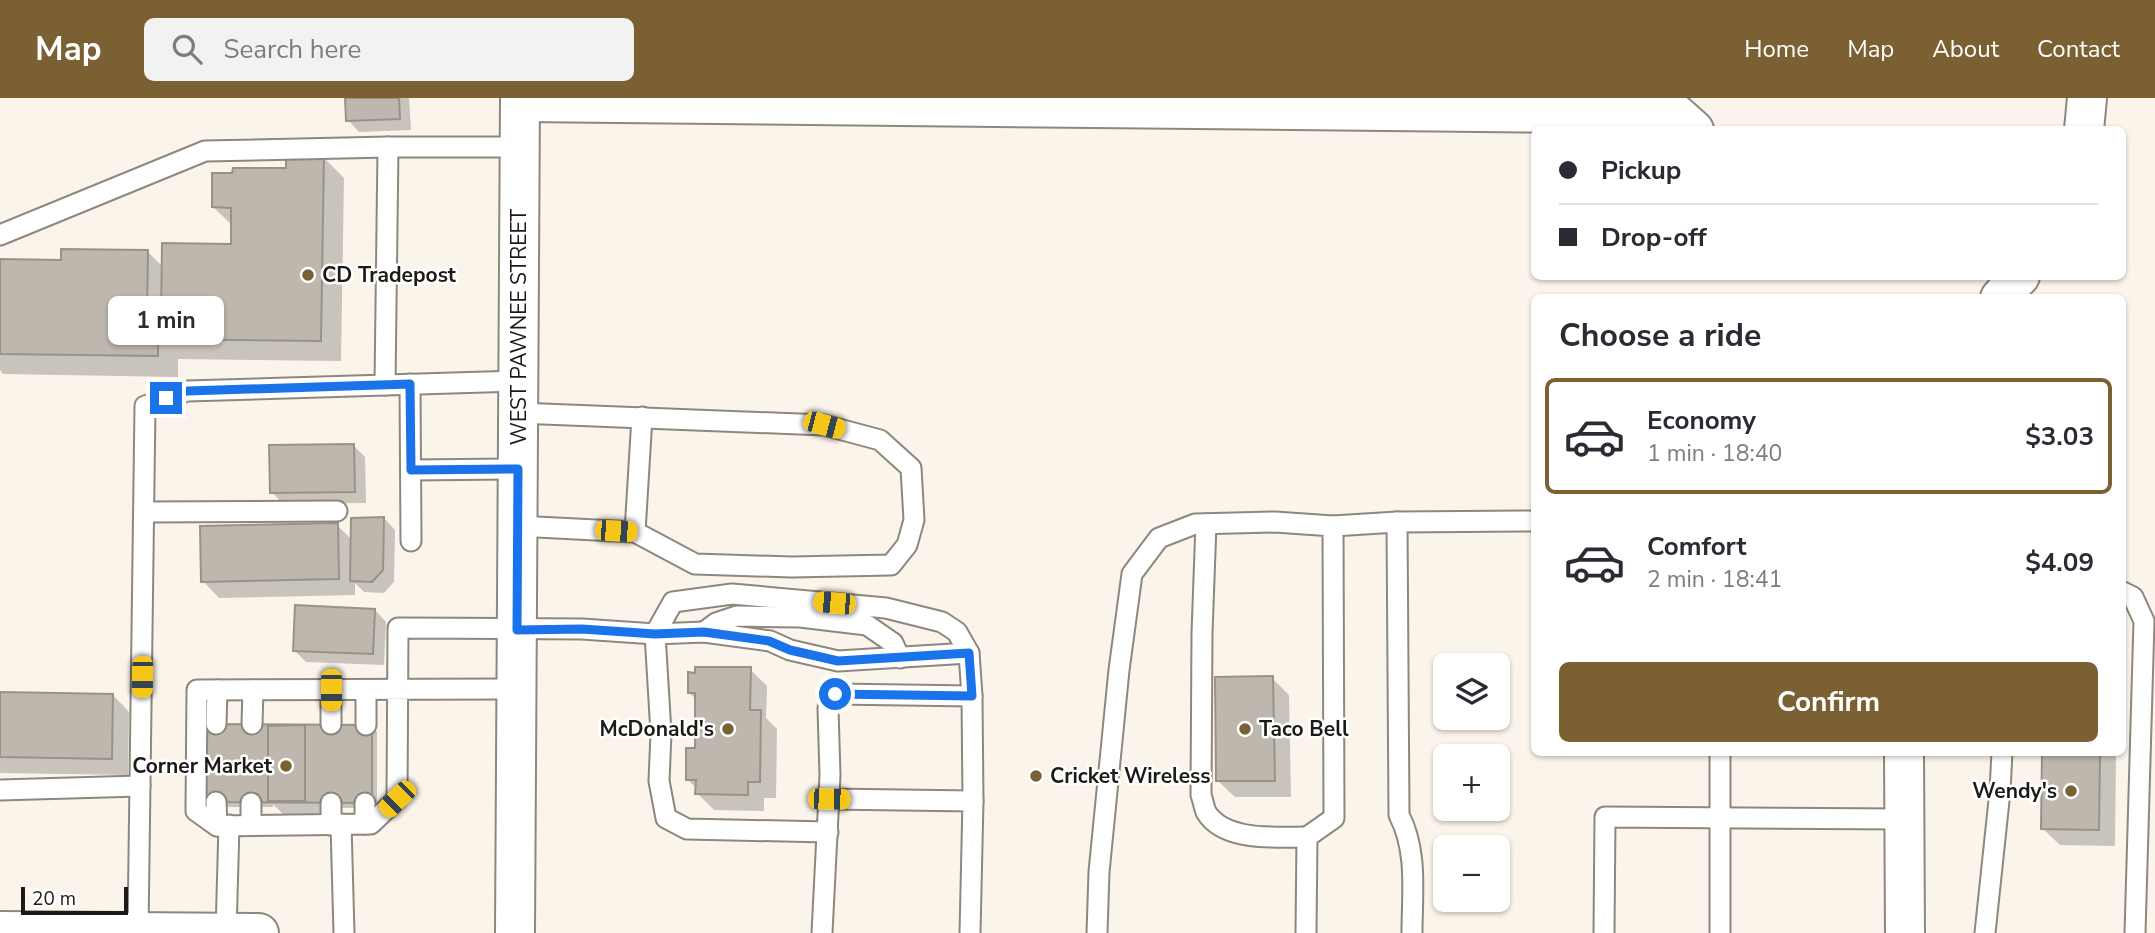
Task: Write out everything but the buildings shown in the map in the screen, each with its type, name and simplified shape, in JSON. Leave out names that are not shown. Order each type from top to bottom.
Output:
[{"type":"street","points":[[2084,126],[2087,98]]},
{"type":"street","points":[[520,100],[1510,104],[1676,114],[1690,126]]},
{"type":"street","name":"WEST PAWNEE STREET","points":[[515,933],[520,100]]},
{"type":"street","points":[[2004,294],[2016,280]]},
{"type":"street","points":[[1904,756],[1905,933]]},
{"type":"street","points":[[17,932],[259,933]]},
{"type":"lane","points":[[385,385],[388,147]]},
{"type":"lane","points":[[0,235],[205,151],[520,147]]},
{"type":"lane","points":[[410,384],[411,541]]},
{"type":"lane","points":[[138,932],[145,406],[187,391],[410,384],[518,397],[642,418],[824,425],[880,440],[911,468],[914,520],[907,545],[891,565],[792,567],[695,564],[635,532],[517,526]]},
{"type":"lane","points":[[635,532],[642,418]]},
{"type":"lane","points":[[411,470],[518,469]]},
{"type":"lane","points":[[144,512],[337,511]]},
{"type":"lane","points":[[1097,933],[1099,872],[1119,670],[1132,574],[1159,538],[1195,524],[1275,522],[1334,526],[1397,522],[1529,522]]},
{"type":"lane","points":[[1397,522],[1399,815],[1412,853],[1412,933]]},
{"type":"lane","points":[[1206,524],[1201,795],[1207,813],[1225,830],[1255,837],[1307,838],[1334,818],[1334,526]]},
{"type":"lane","points":[[828,832],[687,829],[666,818],[659,781],[661,733],[655,634],[673,602],[732,594],[886,608],[942,622],[957,632],[969,653],[972,696],[970,933]]},
{"type":"lane","points":[[2126,594],[2133,597],[2144,621],[2135,933]]},
{"type":"lane","points":[[704,632],[716,623],[737,615],[800,617],[867,625],[893,643],[900,658]]},
{"type":"lane","points":[[516,689],[398,690],[197,690],[196,811],[223,825],[371,824],[397,799],[398,690],[398,628],[582,629],[655,634],[704,632],[769,641],[790,650],[838,661],[969,653]]},
{"type":"lane","points":[[216,724],[218,690]]},
{"type":"lane","points":[[252,724],[253,690]]},
{"type":"lane","points":[[331,690],[331,724]]},
{"type":"lane","points":[[366,690],[366,724]]},
{"type":"lane","points":[[822,933],[829,799],[828,708],[835,694],[972,696]]},
{"type":"lane","points":[[1720,756],[1720,933]]},
{"type":"lane","points":[[1985,933],[2002,756]]},
{"type":"lane","points":[[0,790],[140,786]]},
{"type":"lane","points":[[829,799],[973,801]]},
{"type":"lane","points":[[216,802],[223,825],[226,933]]},
{"type":"lane","points":[[251,803],[251,825]]},
{"type":"lane","points":[[331,803],[336,825],[344,933]]},
{"type":"lane","points":[[365,803],[365,824]]},
{"type":"lane","points":[[1604,933],[1605,817],[1903,819]]},
{"type":"lane","points":[[1306,933],[1307,838]]},
{"type":"place","name":"CD Tradepost","points":[[308,275]]},
{"type":"place","name":"McDonald's","points":[[728,729]]},
{"type":"place","name":"Taco Bell","points":[[1245,729]]},
{"type":"place","name":"Corner Market","points":[[286,766]]},
{"type":"place","name":"Cricket Wireless","points":[[1036,776]]},
{"type":"place","name":"Wendy's","points":[[2071,791]]},
{"type":"route","points":[[166,398],[187,391],[410,384],[411,470],[518,469],[517,630],[582,629],[655,634],[704,632],[769,641],[790,650],[838,661],[969,653],[972,696],[835,694]]}]
